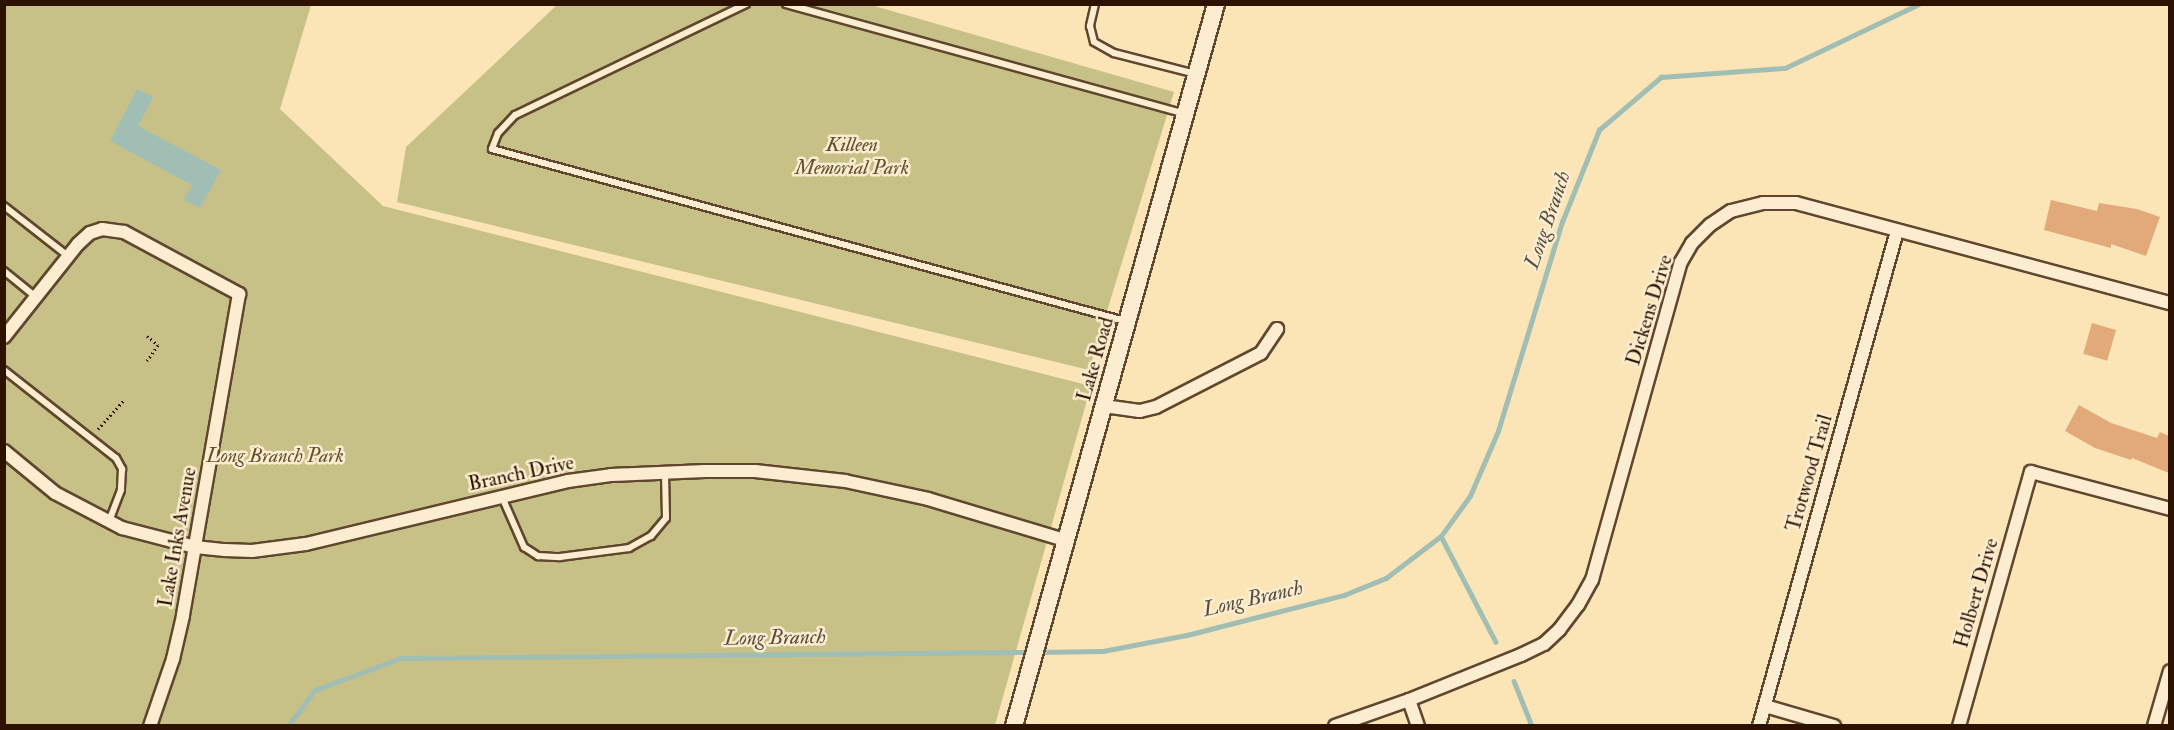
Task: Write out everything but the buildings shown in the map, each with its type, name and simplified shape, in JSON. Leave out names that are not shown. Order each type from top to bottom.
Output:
[{"type":"street","name":"Lake Road","points":[[1014,726],[1068,541],[1216,4]]},
{"type":"street","name":"Dickens Drive","points":[[1335,726],[1409,700],[1544,644],[1559,630],[1578,605],[1592,580],[1681,262],[1692,243],[1710,225],[1731,211],[1763,203],[1796,203],[2169,303]]},
{"type":"street","name":"Lake Inks Avenue","points":[[4,337],[68,256],[90,233],[114,229],[239,294],[183,616],[173,659],[150,726]]},
{"type":"street","name":"Trotwood Trail","points":[[1759,726],[1897,231]]},
{"type":"street","points":[[1104,406],[1140,411],[1155,407],[1261,353],[1277,328]]},
{"type":"street","name":"Branch Drive","points":[[4,451],[55,493],[109,522],[155,538],[195,547],[252,551],[306,544],[502,495],[568,481],[665,472],[755,471],[845,481],[928,499],[1068,541]]},
{"type":"street","name":"Holbert Drive","points":[[1959,726],[2031,472],[2169,509]]},
{"type":"street","points":[[2154,726],[2169,671]]},
{"type":"street","points":[[1409,700],[1418,726]]},
{"type":"street","points":[[1765,706],[1834,726]]},
{"type":"lane","points":[[746,4],[515,116],[498,133],[492,149],[1128,322]]},
{"type":"lane","points":[[786,4],[1187,114]]},
{"type":"lane","points":[[1095,4],[1090,26],[1094,42],[1114,53],[1196,74]]},
{"type":"lane","points":[[4,206],[68,256]]},
{"type":"lane","points":[[4,271],[36,297]]},
{"type":"lane","points":[[4,370],[116,458],[122,469],[122,490],[109,522]]},
{"type":"lane","points":[[502,495],[524,548],[538,556],[560,557],[629,548],[651,536],[666,518],[665,472]]},
{"type":"path","points":[[147,336],[158,345],[147,361]]},
{"type":"path","points":[[90,437],[124,400]]},
{"type":"green space","name":"Long Branch Park","points":[[4,5],[311,5],[280,109],[383,206],[1091,386],[995,725],[5,725]]},
{"type":"green space","name":"Killeen Memorial Park","points":[[557,5],[871,5],[1174,92],[1089,370],[397,202],[406,147]]},
{"type":"water","points":[[137,89],[153,97],[138,126],[221,170],[200,208],[184,200],[192,185],[110,141]]},
{"type":"waterway","name":"Long Branch","points":[[1039,652],[1103,651],[1187,635],[1344,595],[1386,578],[1441,536],[1470,496],[1498,431],[1562,222],[1599,130],[1661,77],[1785,68],[1919,4]]},
{"type":"waterway","points":[[1441,536],[1496,642]]},
{"type":"waterway","name":"Long Branch","points":[[288,726],[315,690],[401,658],[1031,652]]},
{"type":"waterway","points":[[1514,681],[1532,726]]}]
